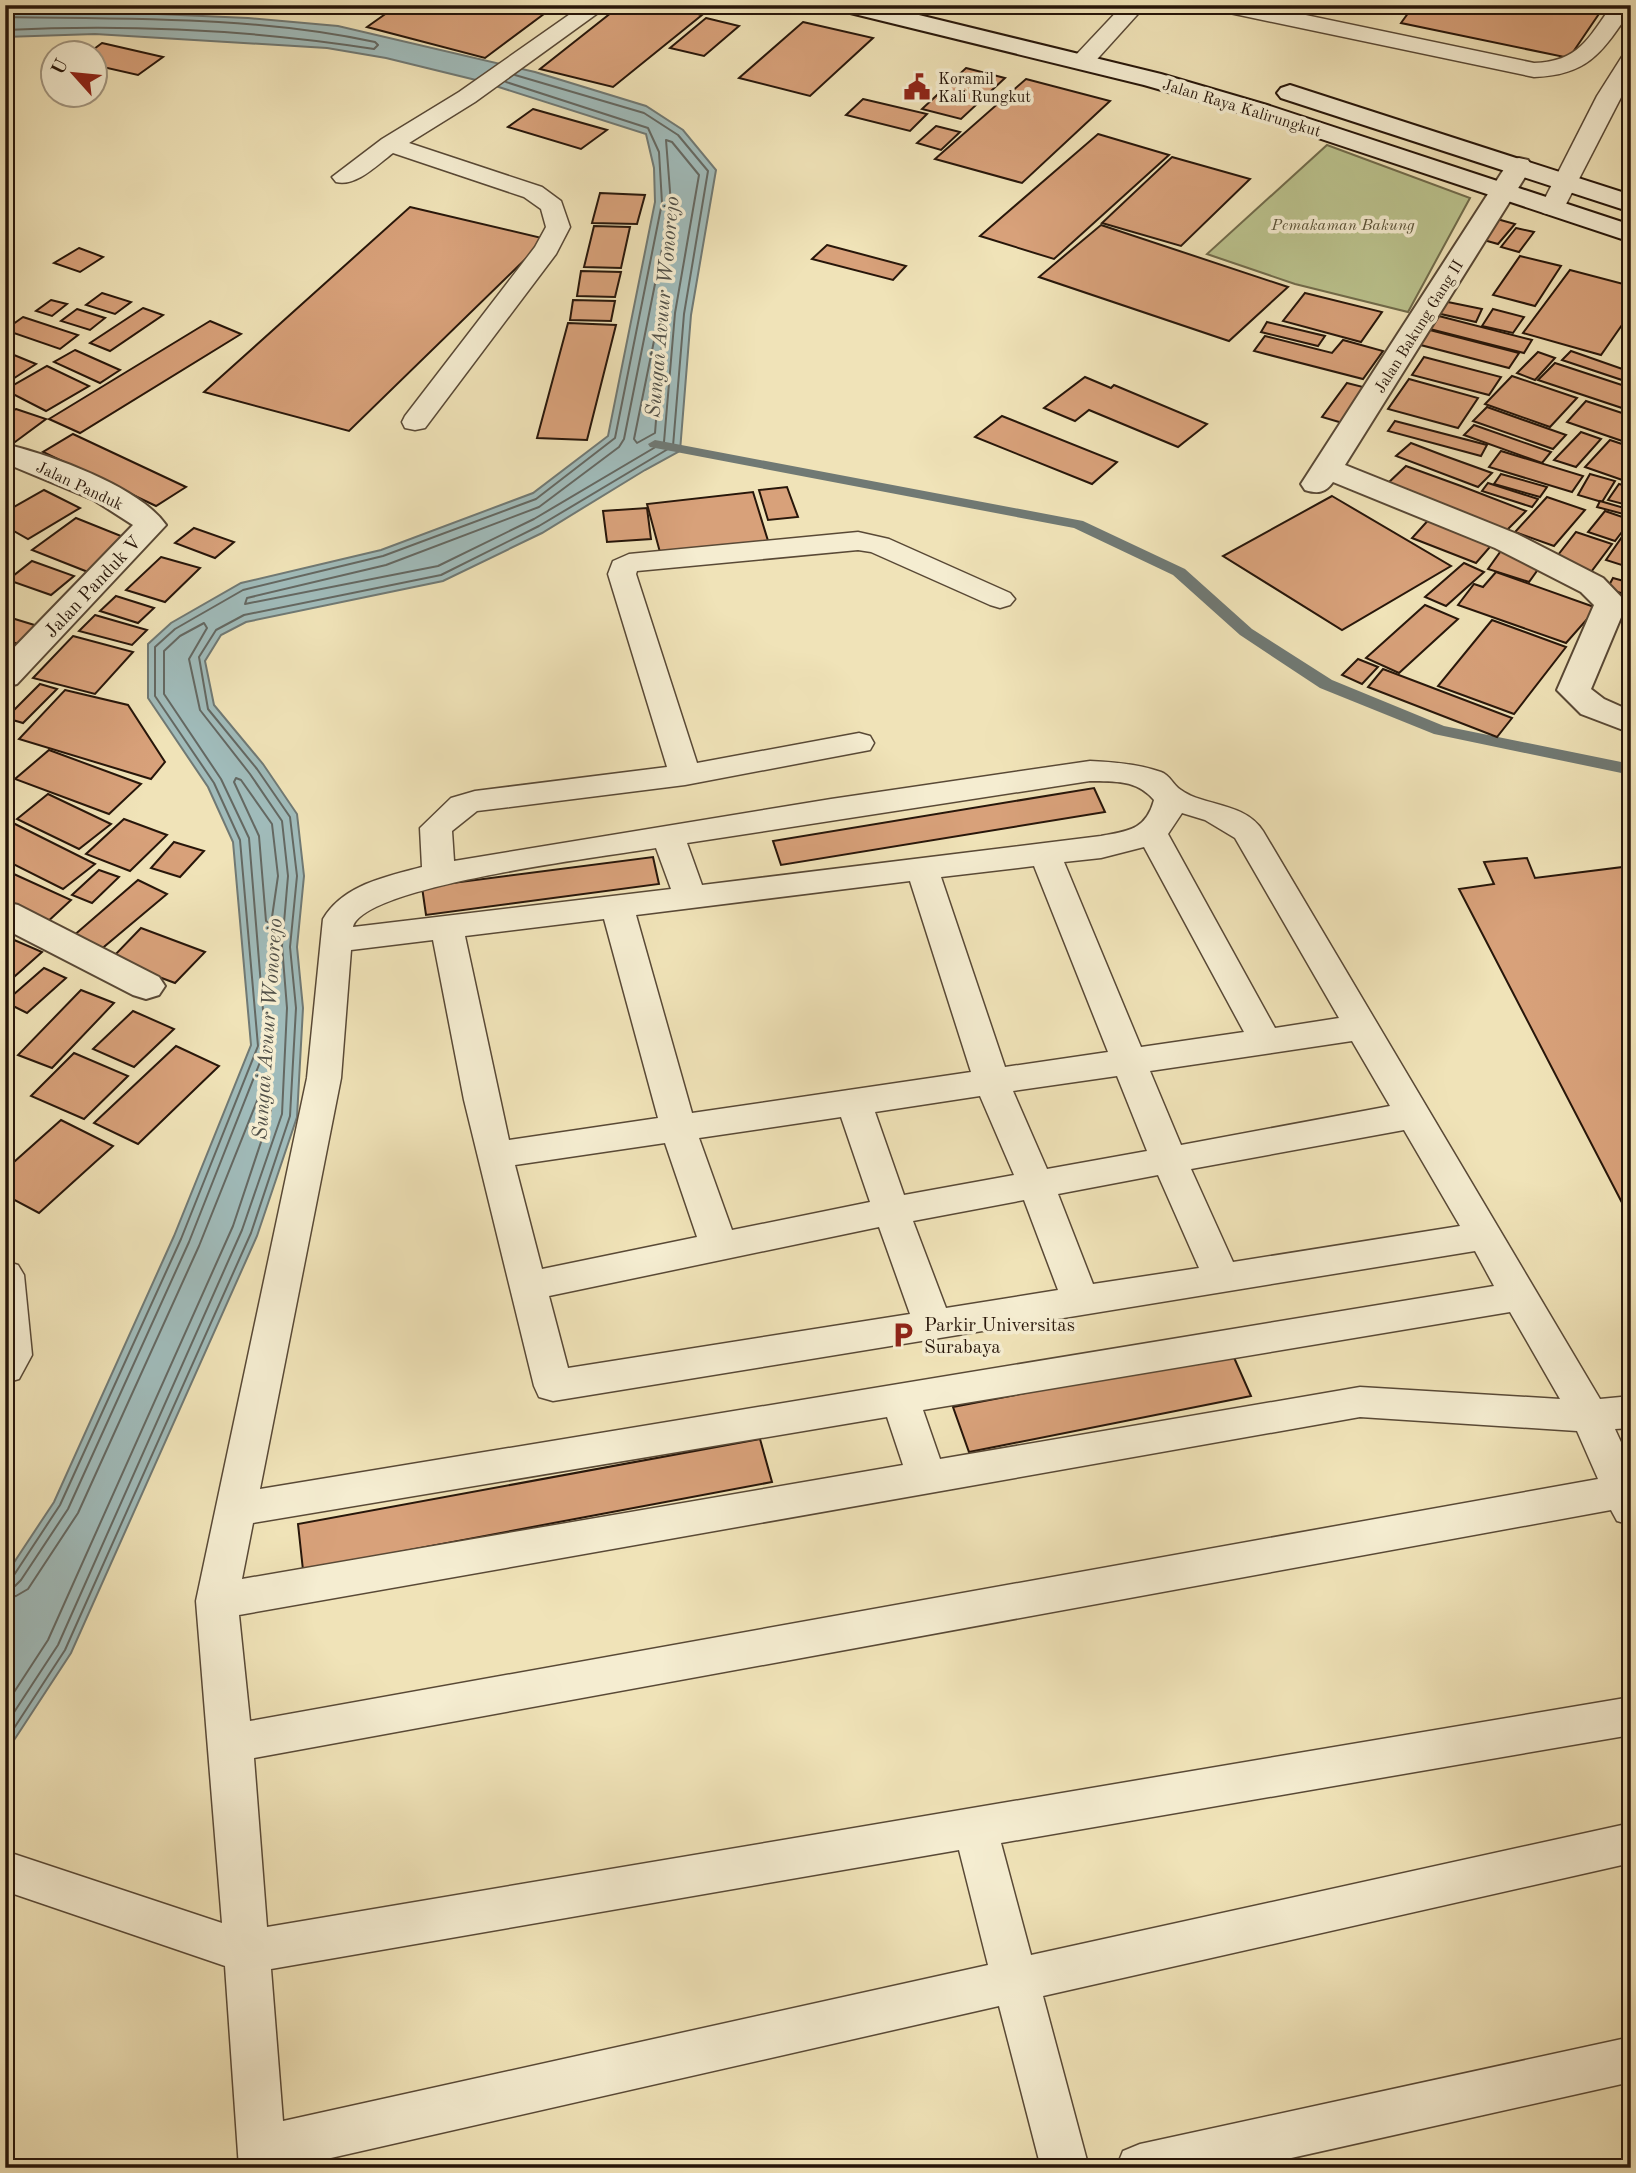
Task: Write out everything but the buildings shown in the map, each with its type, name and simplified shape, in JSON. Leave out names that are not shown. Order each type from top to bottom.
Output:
[{"type":"street","name":"Jalan Raya Kalirungkut","points":[[846,5],[950,14],[985,14]]},
{"type":"street","name":"Jalan Raya Kalirungkut","points":[[950,14],[1082,62],[1258,110],[1631,234]]},
{"type":"street","name":"Jalan Raya Kalirungkut","points":[[1074,35],[1186,64]]},
{"type":"street","name":"Jalan Raya Kalirungkut","points":[[1261,85],[1631,204]]},
{"type":"street","name":"Jalan Bakung Gang II","points":[[1519,166],[1322,477],[1506,541],[1592,585],[1611,603],[1574,690],[1585,704],[1608,716],[1631,722]]},
{"type":"street","name":"Jalan Panduk","points":[[5,453],[79,483],[142,514],[150,525]]},
{"type":"street","name":"Jalan Panduk V","points":[[5,677],[150,525]]},
{"type":"street","points":[[5,914],[146,986]]},
{"type":"lane","points":[[344,177],[390,144],[467,97],[598,5]]},
{"type":"lane","points":[[1082,62],[1135,5]]},
{"type":"lane","points":[[1225,5],[1534,70],[1551,71],[1567,67],[1583,58],[1623,5]]},
{"type":"lane","points":[[1552,208],[1608,96],[1631,60]]},
{"type":"lane","points":[[390,144],[533,192],[552,206],[558,227],[547,249],[415,422]]},
{"type":"lane","points":[[685,775],[622,573],[623,567],[629,563],[858,541],[879,545],[1000,599]]},
{"type":"lane","points":[[438,874],[436,828],[462,806],[475,801],[685,775],[859,743]]},
{"type":"lane","points":[[231,1743],[1627,1500],[1590,1416],[1247,831],[1216,813],[1170,798],[1154,780],[1124,772],[1090,771],[987,788],[831,808],[438,874],[393,885],[349,908],[339,918],[324,1078],[217,1601],[231,1743],[263,2158],[1014,1981],[1631,1843]]},
{"type":"lane","points":[[335,942],[1101,847],[1152,833],[1167,818],[1170,798]]},
{"type":"lane","points":[[1152,833],[1266,1042]]},
{"type":"lane","points":[[668,836],[690,897]]},
{"type":"lane","points":[[1045,854],[1169,1160],[1222,1278]]},
{"type":"lane","points":[[922,869],[992,1082],[1036,1184],[1081,1302]]},
{"type":"lane","points":[[617,906],[678,1128],[719,1246]]},
{"type":"lane","points":[[447,927],[457,987],[553,1386],[1484,1236]]},
{"type":"lane","points":[[496,1155],[1362,1027]]},
{"type":"lane","points":[[854,1102],[933,1325]]},
{"type":"lane","points":[[527,1286],[891,1211],[1413,1115]]},
{"type":"lane","points":[[5,1275],[13,1354],[5,1368]]},
{"type":"lane","points":[[237,1509],[1520,1296]]},
{"type":"lane","points":[[900,1399],[927,1477]]},
{"type":"lane","points":[[217,1601],[1360,1402],[1590,1416],[1631,1412]]},
{"type":"lane","points":[[5,1871],[246,1952],[1631,1716]]},
{"type":"lane","points":[[975,1828],[1065,2168]]},
{"type":"lane","points":[[1140,2168],[1631,2059]]},
{"type":"green space","name":"Pemakaman Bakung","points":[[1327,145],[1470,198],[1408,312],[1295,284],[1207,254]]},
{"type":"water","name":"Sungai Avuur Wonorejo","points":[[44,9],[248,18],[338,26],[535,72],[646,106],[683,130],[716,170],[691,315],[680,451],[542,533],[443,581],[246,622],[221,635],[205,661],[214,705],[263,764],[297,814],[304,876],[297,947],[303,1008],[297,1117],[257,1236],[71,1653],[5,1754],[5,1576],[54,1502],[174,1236],[251,1045],[233,842],[208,787],[148,698],[148,644],[171,623],[241,583],[381,550],[533,493],[608,436],[655,202],[654,168],[646,134],[480,81],[386,58],[327,48],[95,34],[5,37],[5,10]]},
{"type":"waterway","points":[[655,444],[1078,524],[1179,572],[1246,632],[1326,684],[1440,730],[1631,770]]},
{"type":"place","name":"Koramil Kali Rungkut","points":[[917,87]]},
{"type":"place","name":"Parkir Universitas Surabaya","points":[[903,1335]]}]
